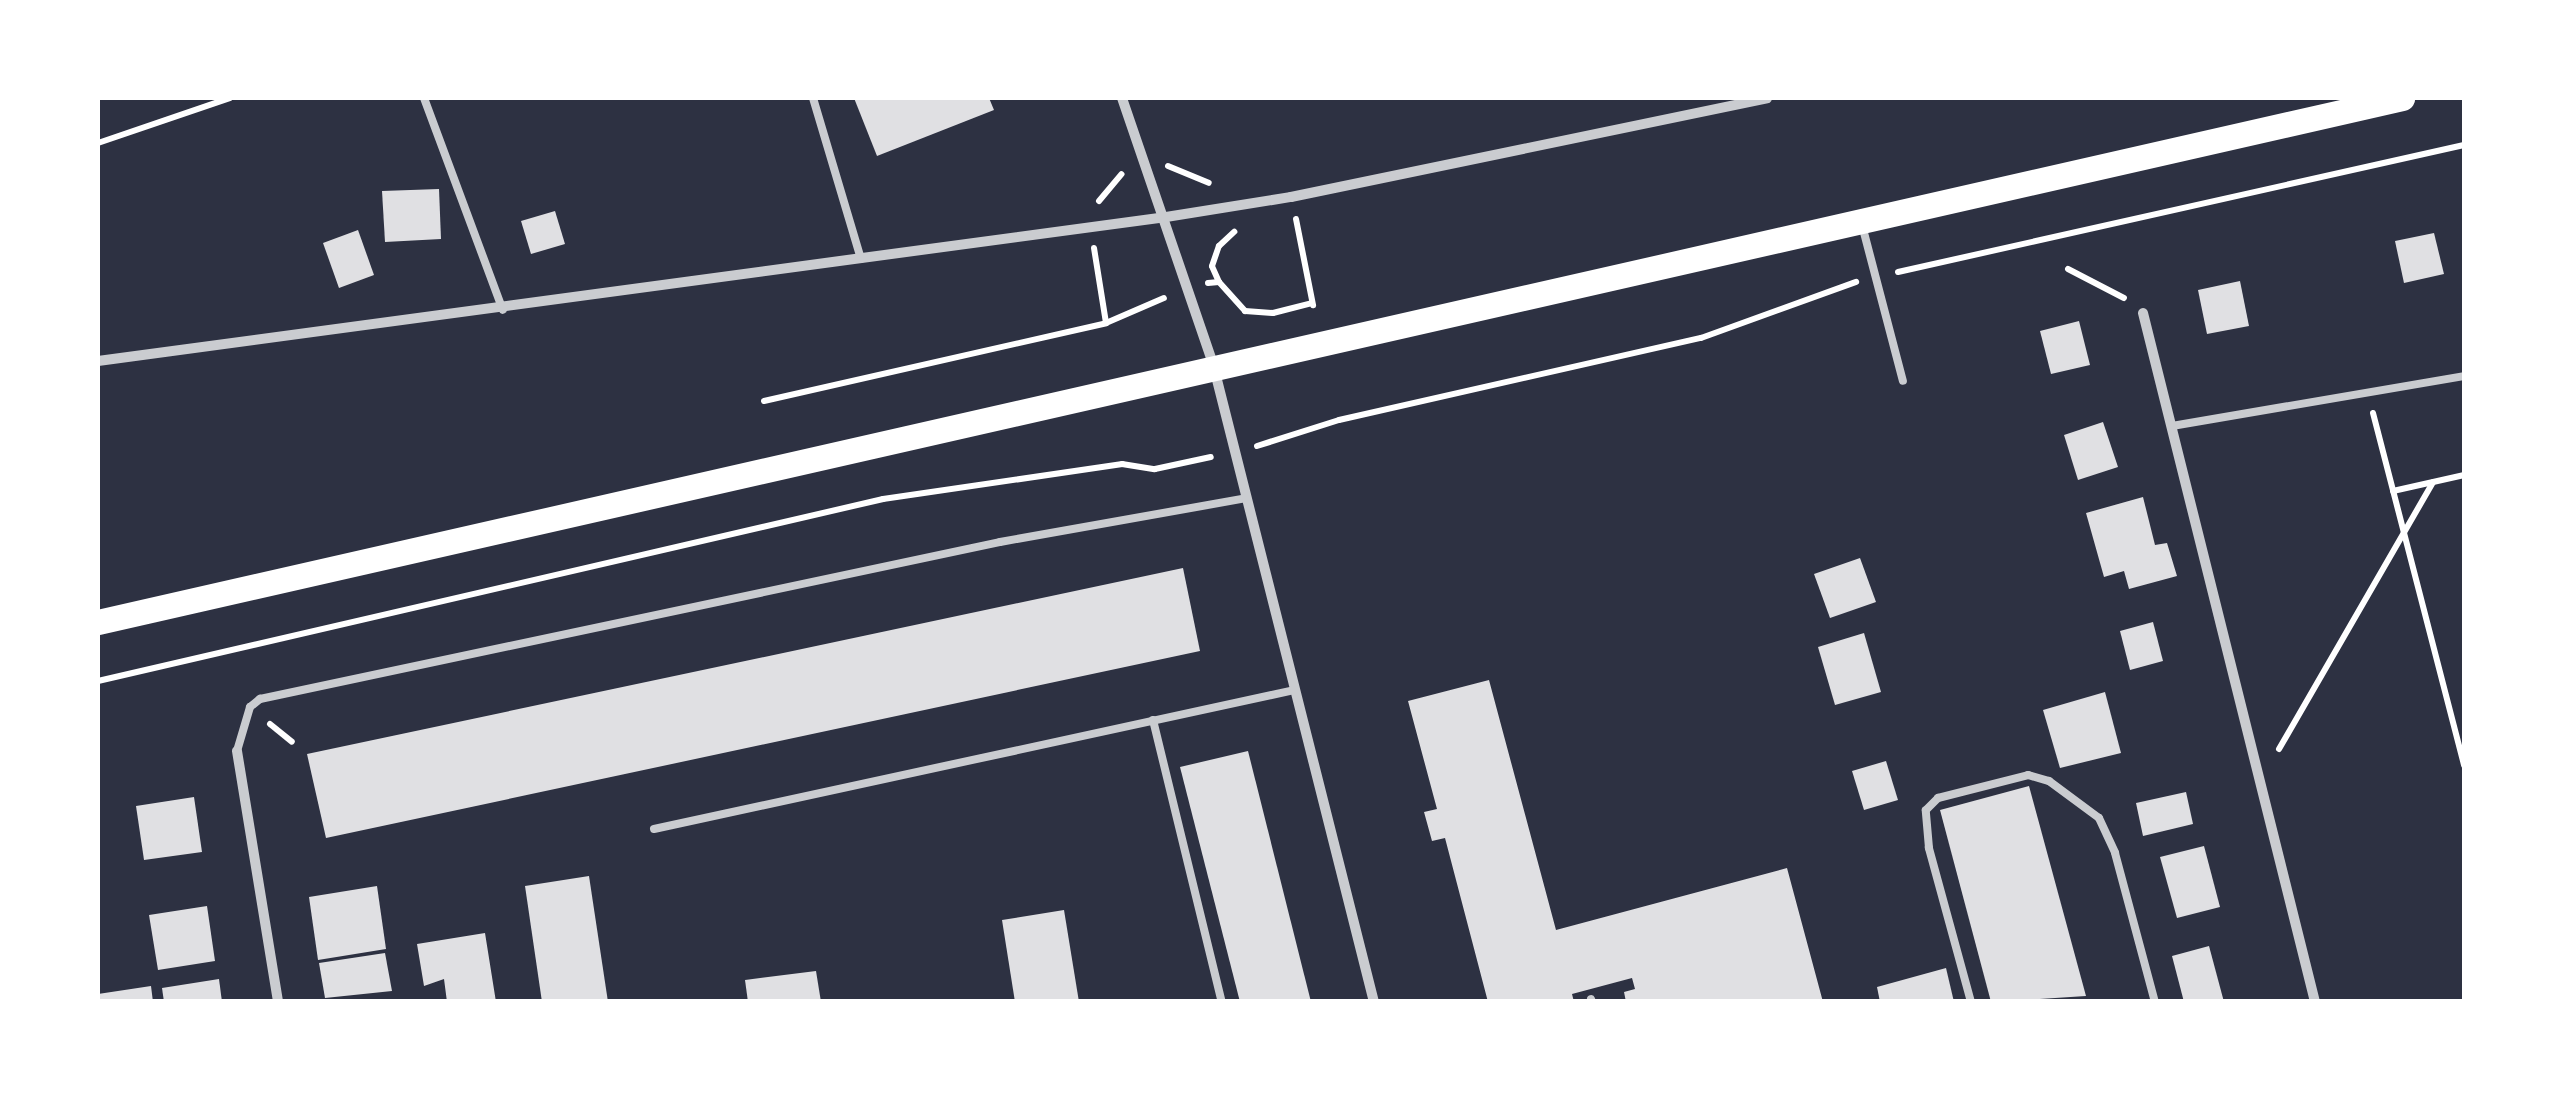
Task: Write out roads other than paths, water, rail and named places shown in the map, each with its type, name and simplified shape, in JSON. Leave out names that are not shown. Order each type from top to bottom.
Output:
[{"type":"main road","points":[[98,622],[1214,364],[2402,98]]},
{"type":"street","points":[[1122,98],[1214,364],[1374,1002]]},
{"type":"street","points":[[98,360],[503,310],[1166,217],[1767,98]]},
{"type":"street","points":[[2143,313],[2315,1002]]},
{"type":"street","points":[[237,750],[278,1002]]},
{"type":"lane","points":[[424,98],[503,310]]},
{"type":"lane","points":[[813,98],[861,259]]},
{"type":"lane","points":[[1861,220],[1903,381]]},
{"type":"lane","points":[[2172,426],[2464,376]]},
{"type":"lane","points":[[237,750],[250,706],[260,699],[1000,542],[1246,498]]},
{"type":"lane","points":[[654,829],[1295,690]]},
{"type":"lane","points":[[1152,720],[1222,1002]]},
{"type":"lane","points":[[1971,1002],[1929,848],[1926,810],[1938,798],[2028,776],[2048,780],[2098,818],[2115,853],[2154,1002]]}]
